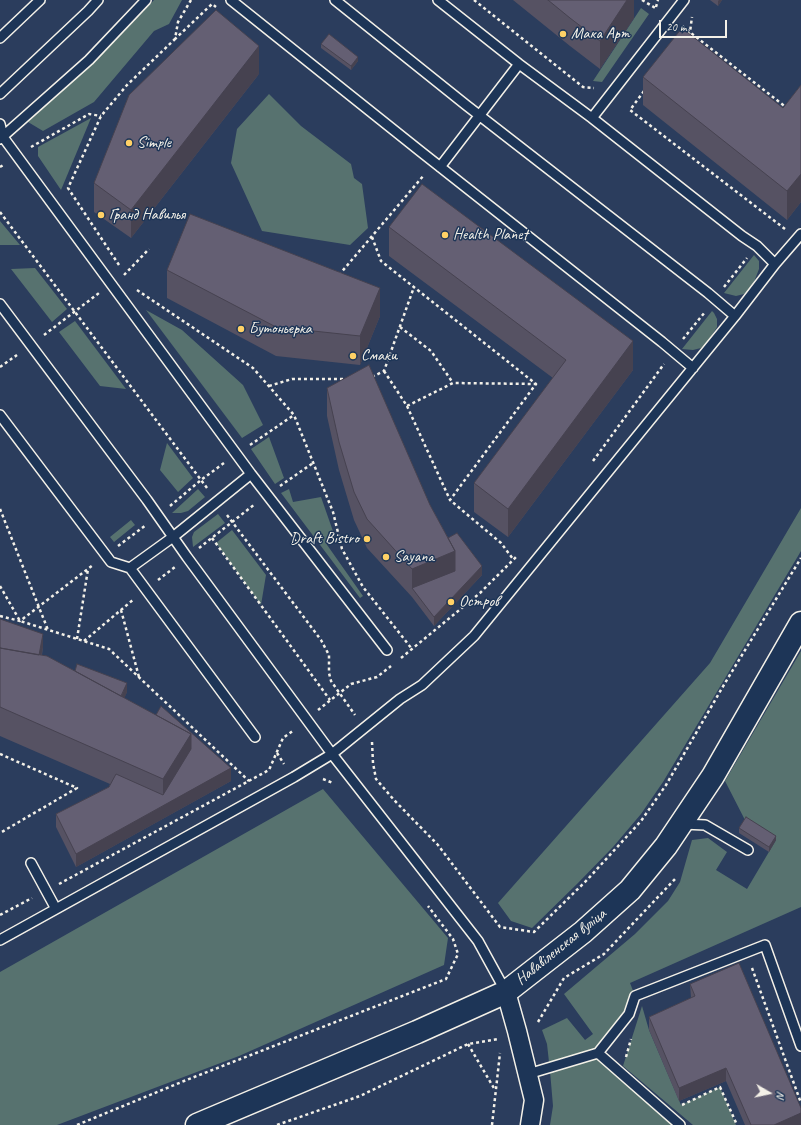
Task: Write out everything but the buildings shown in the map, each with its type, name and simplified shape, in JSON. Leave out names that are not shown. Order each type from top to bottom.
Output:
[{"type":"street","name":"Нававіленская вуліца","points":[[197,1125],[417,1032],[506,992],[583,932],[630,890],[682,824],[713,776],[801,623]]},
{"type":"street","points":[[506,992],[534,1100],[530,1125]]},
{"type":"lane","points":[[0,38],[40,0]]},
{"type":"lane","points":[[0,94],[98,0]]},
{"type":"lane","points":[[2,138],[89,60],[146,0]]},
{"type":"lane","points":[[231,0],[693,368]]},
{"type":"lane","points":[[335,0],[735,316]]},
{"type":"lane","points":[[438,0],[519,64],[592,118],[757,246],[775,264]]},
{"type":"lane","points":[[592,118],[684,0]]},
{"type":"lane","points":[[440,167],[519,64]]},
{"type":"lane","points":[[0,124],[2,138],[17,155],[251,474],[387,650]]},
{"type":"lane","points":[[0,940],[294,777],[332,754],[400,699],[422,685],[474,636],[693,368],[775,264],[801,234]]},
{"type":"lane","points":[[0,304],[147,500],[332,754],[478,941],[506,992]]},
{"type":"lane","points":[[0,415],[111,562],[130,568],[255,737]]},
{"type":"lane","points":[[130,568],[173,537],[251,474]]},
{"type":"lane","points":[[682,824],[705,825],[748,850]]},
{"type":"lane","points":[[31,863],[56,909]]},
{"type":"lane","points":[[528,1074],[598,1053],[629,1014],[635,996],[765,945],[801,1046]]},
{"type":"lane","points":[[598,1053],[680,1125]]},
{"type":"path","points":[[175,39],[178,22],[191,0]]},
{"type":"path","points":[[474,0],[583,88],[599,89]]},
{"type":"path","points":[[651,15],[656,8],[658,0]]},
{"type":"path","points":[[128,279],[68,188],[101,116],[127,85],[212,4],[218,9]]},
{"type":"path","points":[[671,17],[790,110]]},
{"type":"path","points":[[0,167],[17,155],[89,114],[101,116]]},
{"type":"path","points":[[337,277],[426,173],[421,170]]},
{"type":"path","points":[[0,212],[321,640],[329,655],[329,673],[331,682],[365,727],[372,740],[373,763],[376,780],[438,845],[500,927],[534,932],[587,880],[641,821],[666,785],[725,683],[801,558]]},
{"type":"path","points":[[372,237],[381,261],[536,384]]},
{"type":"path","points":[[0,368],[74,311],[126,274],[149,249]]},
{"type":"path","points":[[368,379],[384,371],[414,287]]},
{"type":"path","points":[[134,288],[253,368],[294,415],[333,512],[342,549],[362,587],[412,649]]},
{"type":"path","points":[[400,327],[431,351],[453,383]]},
{"type":"path","points":[[591,465],[665,363],[658,358]]},
{"type":"path","points":[[384,371],[407,406],[450,500],[501,543],[513,559]]},
{"type":"path","points":[[269,386],[292,379],[353,379]]},
{"type":"path","points":[[407,406],[453,383],[536,384]]},
{"type":"path","points":[[450,500],[536,384]]},
{"type":"path","points":[[0,508],[48,630]]},
{"type":"path","points":[[212,538],[330,700]]},
{"type":"path","points":[[400,658],[480,593],[513,559],[518,556]]},
{"type":"path","points":[[77,639],[88,569]]},
{"type":"path","points":[[0,586],[20,621]]},
{"type":"path","points":[[121,610],[139,678]]},
{"type":"path","points":[[0,616],[109,649],[249,781]]},
{"type":"path","points":[[0,915],[269,770],[283,738],[351,684],[377,677],[394,663]]},
{"type":"path","points":[[277,753],[294,777],[300,789],[323,779],[333,783],[338,789]]},
{"type":"path","points":[[0,754],[77,788],[0,833]]},
{"type":"path","points":[[538,1022],[564,978],[604,954],[675,879]]},
{"type":"path","points":[[77,1125],[184,1081],[446,979],[458,954],[453,938],[425,902]]},
{"type":"path","points":[[750,964],[801,1103]]},
{"type":"path","points":[[625,1059],[632,1036]]},
{"type":"path","points":[[277,1125],[360,1096],[468,1044],[502,1038]]},
{"type":"path","points":[[468,1044],[495,1090]]},
{"type":"path","points":[[492,1125],[501,1045]]},
{"type":"path","points":[[677,1107],[720,1087],[737,1125]]},
{"type":"green space","points":[[154,0],[182,0],[169,24],[154,31],[94,102],[43,131],[28,122],[116,40]]},
{"type":"green space","points":[[641,8],[649,14],[602,82],[593,81]]},
{"type":"green space","points":[[269,94],[301,126],[351,164],[354,178],[362,184],[368,228],[350,245],[262,231],[231,163],[237,129]]},
{"type":"green space","points":[[91,118],[61,190],[38,156],[38,147]]},
{"type":"green space","points":[[0,221],[20,245],[0,245]]},
{"type":"green space","points":[[754,255],[759,261],[759,269],[752,287],[744,294],[736,296],[724,293]]},
{"type":"green space","points":[[35,268],[67,309],[52,322],[11,269]]},
{"type":"green space","points":[[146,310],[182,330],[243,385],[263,425],[242,438]]},
{"type":"green space","points":[[712,311],[717,319],[717,327],[707,343],[701,348],[693,350],[682,349]]},
{"type":"green space","points":[[75,321],[126,389],[100,386],[59,332]]},
{"type":"green space","points":[[269,437],[284,478],[275,484],[251,449]]},
{"type":"green space","points":[[167,443],[193,478],[178,492],[160,470]]},
{"type":"green space","points":[[198,489],[205,497],[188,511],[172,513]]},
{"type":"green space","points":[[289,489],[293,502],[321,497],[335,537],[325,542],[363,596],[360,598],[281,493]]},
{"type":"green space","points":[[801,508],[801,551],[663,782],[641,814],[613,847],[532,928],[511,921],[498,903],[710,663]]},
{"type":"green space","points":[[218,514],[225,523],[193,547],[192,537],[194,532]]},
{"type":"green space","points":[[131,520],[135,525],[114,542],[110,537]]},
{"type":"green space","points":[[232,530],[266,575],[261,605],[216,543]]},
{"type":"green space","points":[[801,651],[801,907],[630,983],[635,996],[629,1014],[598,1053],[680,1125],[550,1125],[553,1106],[547,1044],[542,1030],[567,1018],[585,1040],[593,1034],[564,994],[635,934],[668,901],[680,882],[692,840],[708,838],[727,852],[716,870],[747,889],[776,840],[746,822],[725,781]]},
{"type":"green space","points":[[323,789],[448,938],[444,965],[239,1056],[57,1125],[0,1125],[0,972]]},
{"type":"green space","points":[[642,1006],[649,1030],[681,1105],[720,1087],[736,1125],[693,1125],[623,1066]]},
{"type":"place","name":"Мака Арт","points":[[563,34]]},
{"type":"place","name":"Simple","points":[[129,143]]},
{"type":"place","name":"Гранд Навилья","points":[[101,215]]},
{"type":"place","name":"Health Planet","points":[[445,235]]},
{"type":"place","name":"Бутоньерка","points":[[241,329]]},
{"type":"place","name":"Смаки","points":[[353,356]]},
{"type":"place","name":"Draft Bistro","points":[[367,539]]},
{"type":"place","name":"Sayana","points":[[386,557]]},
{"type":"place","name":"Остров","points":[[451,602]]}]
